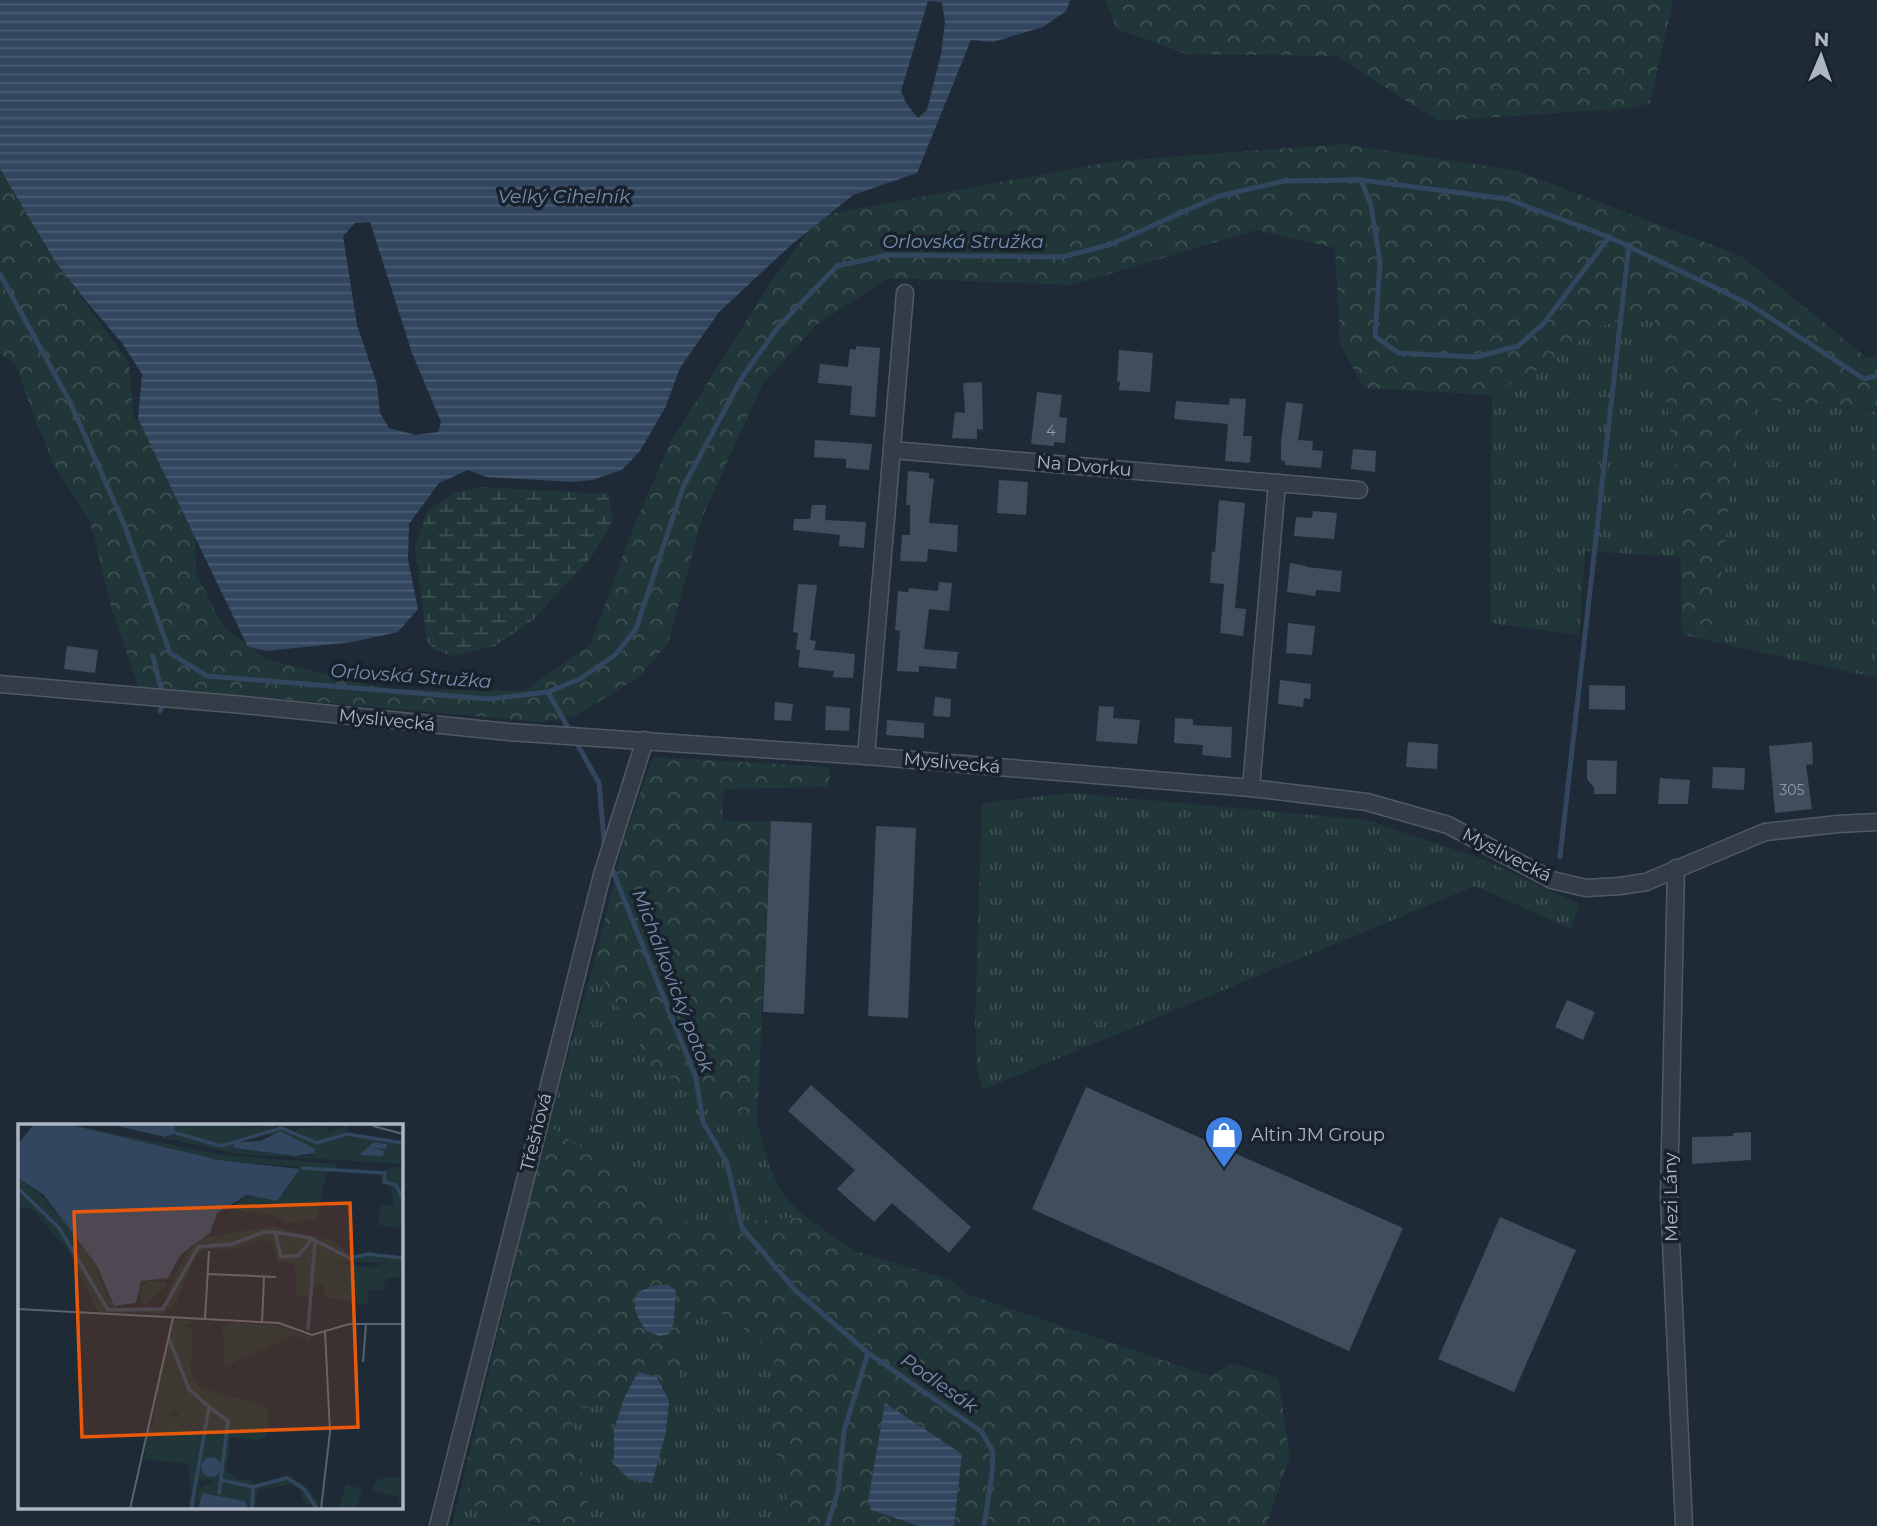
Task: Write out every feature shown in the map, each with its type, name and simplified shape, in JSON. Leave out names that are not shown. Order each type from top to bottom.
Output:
[{"type":"street","points":[[866,756],[905,293]]},
{"type":"street","name":"Na Dvorku","points":[[892,450],[1359,490]]},
{"type":"street","points":[[1251,788],[1277,483]]},
{"type":"street","name":"Myslivecká","points":[[0,684],[509,732],[866,756],[1251,788],[1367,802],[1448,825],[1552,880],[1586,888],[1646,882],[1765,832],[1877,822]]},
{"type":"street","name":"Třešňová","points":[[438,1526],[601,875],[645,740]]},
{"type":"street","name":"Mezi Lány","points":[[1676,868],[1669,1197],[1684,1526]]},
{"type":"green space","points":[[1105,0],[1673,0],[1650,103],[1634,108],[1438,121],[1336,56],[1186,54],[1117,29]]},
{"type":"green space","points":[[1343,144],[1518,171],[1743,257],[1867,358],[1877,356],[1877,410],[1760,399],[1736,439],[1715,642],[1682,634],[1679,487],[1653,309],[1596,328],[1545,365],[1492,395],[1364,388],[1340,344],[1335,248],[1256,230],[1072,285],[888,278],[816,325],[762,385],[703,516],[668,643],[639,677],[577,715],[543,722],[138,686],[111,607],[90,521],[52,462],[15,364],[0,353],[0,169],[55,261],[129,363],[134,417],[146,434],[195,536],[196,573],[223,626],[265,659],[386,689],[524,691],[590,645],[632,531],[670,443],[768,286],[808,232],[829,214],[1116,161]]},
{"type":"green space","points":[[1653,309],[1679,487],[1680,557],[1585,551],[1579,635],[1490,623],[1492,395],[1545,365],[1596,328]]},
{"type":"green space","points":[[1760,399],[1877,412],[1877,678],[1715,642],[1736,439]]},
{"type":"green space","points":[[483,487],[608,494],[613,521],[592,556],[533,620],[495,646],[453,656],[434,650],[427,641],[415,547],[427,512],[453,493]]},
{"type":"green space","points":[[653,757],[830,767],[829,787],[724,789],[722,821],[771,821],[757,1121],[652,1068],[594,963],[624,840]]},
{"type":"green space","points":[[1070,793],[1367,820],[1482,859],[1579,904],[1571,929],[1475,886],[982,1090],[977,1065],[975,1022],[982,803]]},
{"type":"green space","points":[[594,963],[652,1068],[757,1121],[776,1180],[786,1198],[806,1217],[693,1225],[548,1125]]},
{"type":"green space","points":[[548,1125],[693,1225],[806,1217],[855,1251],[951,1280],[967,1294],[1210,1376],[1232,1363],[1278,1378],[1290,1456],[1266,1526],[954,1526],[962,1454],[871,1510],[919,1526],[786,1526],[790,1512],[769,1424],[775,1351],[693,1293],[687,1342],[674,1390],[665,1392],[657,1377],[638,1372],[624,1398],[570,1412],[591,1518],[569,1526],[558,1526],[521,1520],[474,1507],[464,1476]]},
{"type":"green space","points":[[693,1292],[775,1351],[769,1424],[790,1512],[786,1526],[569,1526],[591,1518],[570,1412],[624,1398],[614,1429],[629,1479],[652,1483],[669,1401],[665,1392],[674,1389],[687,1342]]},
{"type":"green space","points":[[464,1476],[474,1507],[533,1524],[553,1526],[452,1526]]},
{"type":"water","name":"Velký Cihelník","points":[[0,0],[1070,0],[1066,11],[1043,27],[993,42],[971,40],[917,173],[853,195],[791,245],[719,312],[680,368],[665,408],[640,451],[622,470],[592,480],[572,482],[486,477],[468,470],[439,483],[409,524],[408,560],[418,609],[398,632],[353,642],[267,651],[248,647],[138,419],[142,374],[122,343],[55,261],[0,169]],"holes":[[[928,1],[942,2],[945,22],[941,54],[927,110],[918,118],[906,103],[901,91]],[[370,222],[412,353],[441,422],[438,432],[416,435],[389,428],[380,413],[377,384],[357,325],[343,236],[355,223]]]},
{"type":"water","points":[[655,1285],[668,1285],[676,1291],[674,1322],[669,1334],[660,1336],[646,1331],[635,1308],[638,1292]]},
{"type":"water","points":[[638,1372],[657,1377],[669,1401],[666,1432],[652,1483],[629,1479],[614,1464],[614,1429],[624,1398]]},
{"type":"water","points":[[885,1403],[962,1454],[954,1526],[919,1526],[871,1510],[868,1501]]},
{"type":"building","points":[[856,346],[880,348],[875,417],[850,415],[852,386],[818,383],[820,364],[848,367],[850,349],[856,350]]},
{"type":"building","points":[[1119,350],[1153,353],[1150,392],[1119,390]]},
{"type":"building","points":[[982,382],[983,430],[977,429],[977,439],[952,438],[955,412],[965,413],[963,383]]},
{"type":"building","points":[[1037,392],[1062,395],[1059,417],[1067,418],[1065,443],[1054,442],[1054,446],[1031,444]]},
{"type":"building","points":[[1230,398],[1246,399],[1243,436],[1252,436],[1250,463],[1225,461],[1228,424],[1174,419],[1176,401],[1229,405]]},
{"type":"building","points":[[1286,402],[1303,404],[1298,440],[1313,441],[1312,450],[1323,451],[1321,468],[1285,465],[1285,461],[1281,460]]},
{"type":"building","points":[[815,440],[872,444],[869,470],[846,468],[846,459],[814,457]]},
{"type":"building","points":[[1353,449],[1376,451],[1375,472],[1351,469]]},
{"type":"building","points":[[908,471],[929,473],[929,478],[934,479],[929,523],[958,525],[957,552],[928,549],[927,562],[900,561],[902,535],[910,535],[910,505],[906,505]]},
{"type":"building","points":[[999,480],[1028,482],[1026,515],[997,513]]},
{"type":"building","points":[[1219,500],[1245,503],[1235,608],[1246,609],[1243,636],[1220,633],[1224,584],[1210,583]]},
{"type":"building","points":[[812,505],[826,505],[825,520],[866,522],[864,548],[839,546],[840,535],[793,530],[794,519],[810,519]]},
{"type":"building","points":[[1313,511],[1337,513],[1334,539],[1294,536],[1296,517],[1312,518]]},
{"type":"building","points":[[1290,563],[1342,571],[1340,592],[1316,590],[1315,596],[1287,592]]},
{"type":"building","points":[[939,582],[952,583],[949,611],[929,609],[924,649],[958,652],[956,669],[919,666],[919,672],[897,671],[900,631],[895,630],[898,591],[908,592],[909,588],[938,591]]},
{"type":"building","points":[[798,584],[817,585],[810,640],[816,641],[814,650],[855,654],[853,678],[833,677],[834,671],[798,667],[798,633],[793,632]]},
{"type":"building","points":[[1288,623],[1315,626],[1312,655],[1286,653]]},
{"type":"building","points":[[67,646],[98,650],[95,673],[64,669]]},
{"type":"building","points":[[1280,680],[1311,684],[1310,699],[1304,698],[1303,707],[1278,704]]},
{"type":"building","points":[[1589,685],[1625,686],[1625,710],[1589,709]]},
{"type":"building","points":[[935,697],[951,699],[950,717],[933,716]]},
{"type":"building","points":[[775,702],[793,704],[791,721],[774,720]]},
{"type":"building","points":[[826,706],[850,708],[849,731],[825,730]]},
{"type":"building","points":[[1099,706],[1114,707],[1113,718],[1140,720],[1137,744],[1096,741]]},
{"type":"building","points":[[1175,718],[1193,719],[1193,725],[1232,727],[1231,758],[1202,755],[1203,745],[1174,743]]},
{"type":"building","points":[[887,720],[924,723],[924,738],[886,735]]},
{"type":"building","points":[[1408,742],[1438,744],[1437,769],[1406,767]]},
{"type":"building","points":[[1812,742],[1813,764],[1806,765],[1812,809],[1775,813],[1769,746]]},
{"type":"building","points":[[1587,760],[1617,761],[1616,794],[1594,794],[1594,788],[1587,779]]},
{"type":"building","points":[[1713,767],[1745,768],[1744,790],[1712,788]]},
{"type":"building","points":[[1660,778],[1690,780],[1688,804],[1658,804]]},
{"type":"building","points":[[771,821],[812,823],[804,1014],[763,1012]]},
{"type":"building","points":[[876,826],[916,828],[908,1018],[868,1016]]},
{"type":"building","points":[[1567,1000],[1595,1012],[1583,1040],[1555,1027]]},
{"type":"building","points":[[811,1085],[971,1227],[949,1253],[892,1203],[874,1222],[837,1189],[855,1170],[788,1111]]},
{"type":"building","points":[[1086,1087],[1403,1228],[1349,1351],[1032,1209]]},
{"type":"building","points":[[1751,1132],[1751,1160],[1692,1164],[1692,1137],[1733,1136],[1733,1133]]},
{"type":"building","points":[[1500,1217],[1576,1250],[1514,1392],[1438,1359]]},
{"type":"waterway","points":[[1361,180],[1507,199],[1609,237]]},
{"type":"waterway","name":"Orlovská Stružka","points":[[0,274],[70,402],[124,524],[170,653],[207,676],[489,699],[548,692],[580,679],[615,655],[636,629],[683,487],[743,376],[779,326],[837,266],[887,255],[1062,257],[1109,245],[1219,196],[1284,181],[1361,180],[1371,205],[1380,262],[1375,336],[1398,353],[1476,357],[1518,346],[1544,323],[1609,237],[1749,304],[1864,379],[1877,376]]},
{"type":"waterway","points":[[1560,857],[1629,245]]},
{"type":"waterway","name":"Michálkovický potok","points":[[153,656],[166,699],[160,711]]},
{"type":"waterway","name":"Michálkovický potok","points":[[548,692],[599,783],[605,852]]},
{"type":"waterway","name":"Michálkovický potok","points":[[610,864],[696,1078],[703,1122],[727,1163],[742,1228],[796,1291],[868,1353],[844,1431],[838,1491],[827,1526]]},
{"type":"waterway","name":"Podlesák","points":[[868,1353],[982,1432],[993,1452],[984,1526]]},
{"type":"place","name":"Altin JM Group","points":[[1224,1169]]}]
